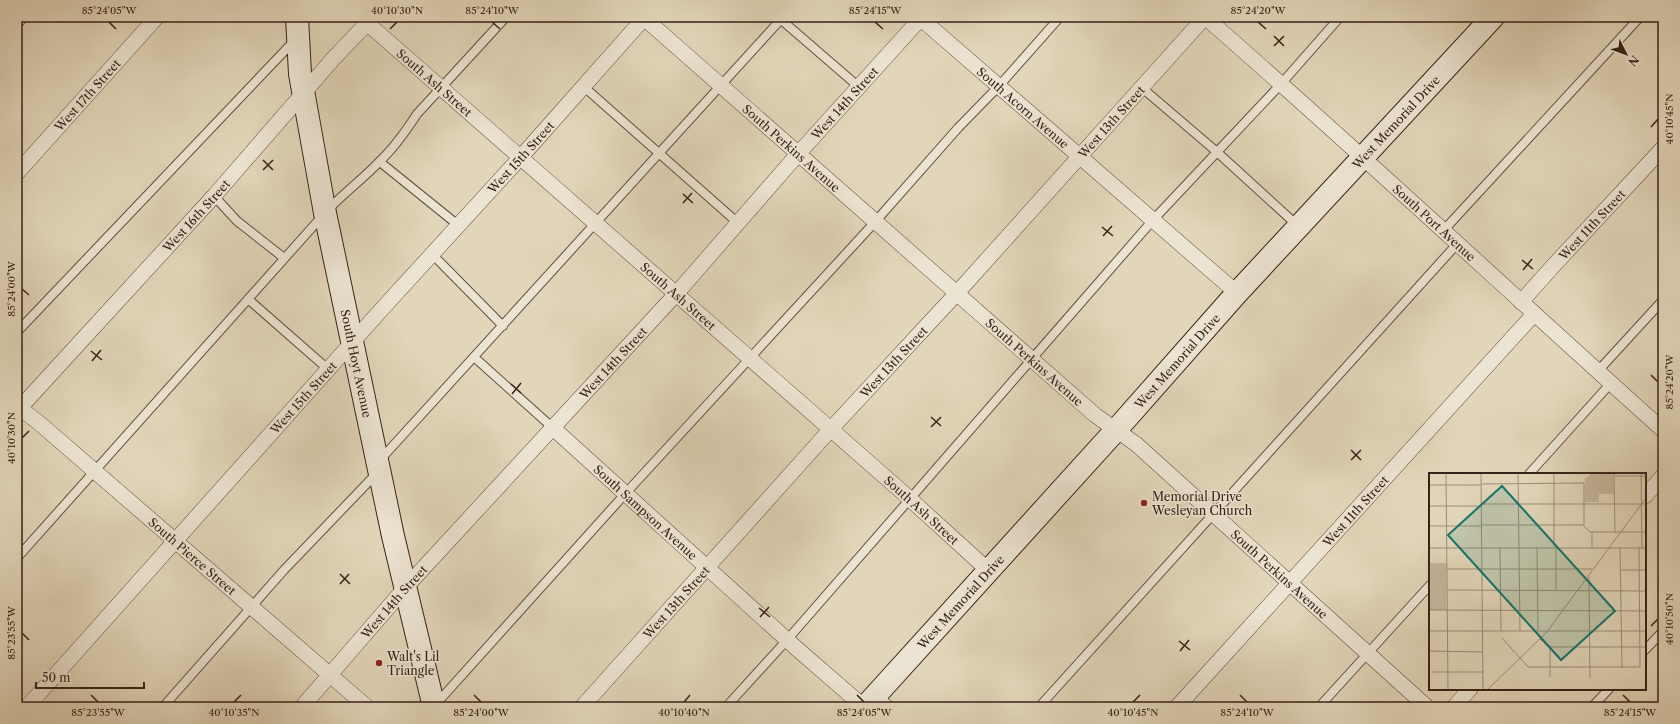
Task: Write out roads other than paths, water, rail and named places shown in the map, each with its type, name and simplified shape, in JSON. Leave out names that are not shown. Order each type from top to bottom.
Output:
[{"type":"main road","name":"West Memorial Drive","points":[[872,704],[988,570],[1116,430],[1237,293],[1492,17]]},
{"type":"main road","name":"South Hoyt Avenue","points":[[298,27],[300,74],[325,213],[378,467],[405,588],[434,707]]},
{"type":"street","name":"West 17th Street","points":[[17,173],[157,17]]},
{"type":"street","name":"West 15th Street","points":[[27,707],[458,225],[520,158],[644,17]]},
{"type":"street","name":"South Perkins Avenue","points":[[644,17],[721,87],[1095,415],[1136,444],[1427,707]]},
{"type":"street","name":"South Acorn Avenue","points":[[921,17],[1237,293]]},
{"type":"street","name":"West 14th Street","points":[[302,707],[405,588],[676,294],[798,154],[921,17]]},
{"type":"street","name":"South Port Avenue","points":[[1205,17],[1663,430]]},
{"type":"street","name":"West 13th Street","points":[[582,707],[830,430],[957,293],[1205,17]]},
{"type":"street","name":"South Ash Street","points":[[370,20],[441,88],[910,499],[988,570]]},
{"type":"street","name":"West 16th Street","points":[[18,409],[214,196],[333,59],[370,20]]},
{"type":"street","name":"West 11th Street","points":[[1521,302],[1663,148]]},
{"type":"street","name":"West 11th Street","points":[[1177,707],[1534,314]]},
{"type":"street","name":"South Pierce Street","points":[[18,409],[38,422],[367,707]]},
{"type":"street","name":"South Sampson Avenue","points":[[553,428],[787,640],[872,704]]},
{"type":"street","points":[[1646,495],[1663,476]]},
{"type":"street","points":[[1454,707],[1469,690]]},
{"type":"lane","points":[[17,25],[24,17]]},
{"type":"lane","points":[[17,558],[325,213],[338,199],[380,162],[408,128],[417,114],[506,17]]},
{"type":"lane","points":[[434,707],[444,694],[625,494],[875,222],[958,128],[999,86],[1060,17]]},
{"type":"lane","points":[[726,707],[787,640],[1153,220],[1281,84],[1340,17]]},
{"type":"lane","points":[[1442,231],[1640,17]]},
{"type":"lane","points":[[163,707],[378,467],[474,357],[721,87],[781,18],[859,87]]},
{"type":"lane","points":[[17,332],[298,27]]},
{"type":"lane","points":[[583,86],[738,223]]},
{"type":"lane","points":[[1141,87],[1218,152],[1299,226]]},
{"type":"lane","points":[[380,162],[458,225]]},
{"type":"lane","points":[[214,196],[237,220],[284,258]]},
{"type":"lane","points":[[1039,707],[1457,244]]},
{"type":"lane","points":[[432,254],[503,326]]},
{"type":"lane","points":[[248,299],[329,370]]},
{"type":"lane","points":[[1598,371],[1663,300]]},
{"type":"lane","points":[[474,357],[553,428]]},
{"type":"lane","points":[[1530,473],[1611,383]]},
{"type":"lane","points":[[1319,707],[1429,586]]},
{"type":"lane","points":[[1646,649],[1663,631]]},
{"type":"lane","points":[[1592,707],[1608,690]]},
{"type":"place","name":"Memorial Drive Wesleyan Church","points":[[1144,503]]},
{"type":"place","name":"Walt's Lil Triangle","points":[[379,663]]}]
